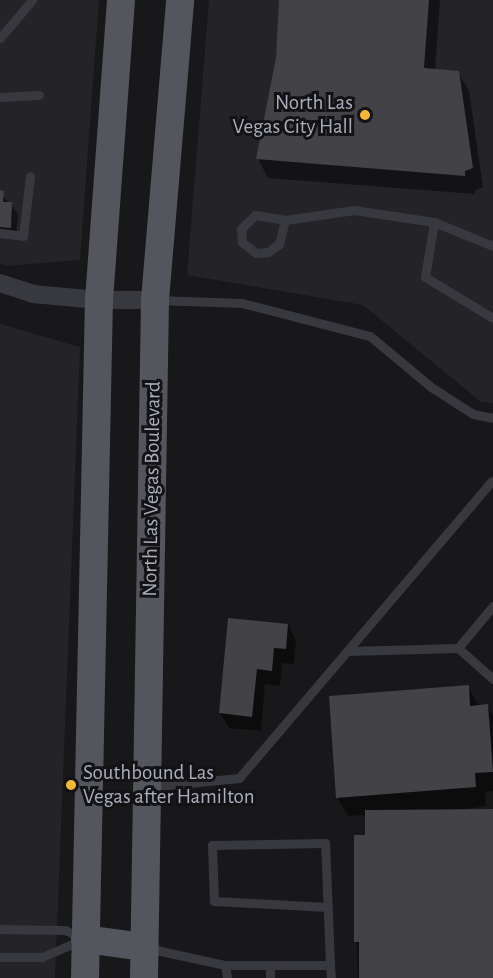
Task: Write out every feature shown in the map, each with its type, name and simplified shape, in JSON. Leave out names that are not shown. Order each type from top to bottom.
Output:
[{"type":"main road","points":[[85,978],[99,300],[121,0]]},
{"type":"main road","name":"North Las Vegas Boulevard","points":[[144,978],[155,300],[180,0]]},
{"type":"main road","points":[[85,939],[144,947]]},
{"type":"street","points":[[0,283],[33,294],[99,300],[155,300]]},
{"type":"lane","points":[[0,38],[32,0]]},
{"type":"lane","points":[[0,97],[39,95]]},
{"type":"lane","points":[[0,233],[23,236],[30,176]]},
{"type":"lane","points":[[285,220],[279,244],[268,252],[256,253],[242,242],[241,230],[250,218],[263,215],[285,220],[354,210],[434,222],[493,246]]},
{"type":"lane","points":[[434,222],[425,277],[493,318]]},
{"type":"lane","points":[[155,300],[242,303],[370,336],[431,387],[473,414],[493,418]]},
{"type":"lane","points":[[147,788],[238,778],[492,481]]},
{"type":"lane","points":[[458,648],[493,606]]},
{"type":"lane","points":[[347,651],[458,648],[493,679]]},
{"type":"lane","points":[[328,907],[214,901],[212,845],[325,843],[328,907],[330,965],[331,978]]},
{"type":"lane","points":[[0,929],[65,930],[85,939]]},
{"type":"lane","points":[[0,957],[42,957],[85,939]]},
{"type":"lane","points":[[144,947],[225,964],[330,965]]},
{"type":"lane","points":[[225,964],[226,978]]},
{"type":"lane","points":[[270,965],[270,978]]},
{"type":"shaded area","points":[[0,0],[99,0],[80,260],[7,266],[0,263]]},
{"type":"shaded area","points":[[209,0],[493,0],[493,403],[481,402],[363,305],[187,275]]},
{"type":"shaded area","points":[[0,324],[80,347],[55,978],[0,978]]},
{"type":"building","name":"North Las Vegas City Hall","points":[[279,0],[429,0],[424,68],[459,71],[473,168],[465,171],[465,176],[256,159],[276,58]]},
{"type":"building","points":[[0,190],[4,191],[3,202],[12,202],[11,228],[0,227]]},
{"type":"building","points":[[228,618],[288,624],[286,649],[274,648],[272,671],[257,669],[252,717],[219,713]]},
{"type":"building","points":[[469,685],[470,706],[488,704],[493,772],[475,773],[476,787],[336,798],[329,696]]},
{"type":"building","points":[[493,809],[493,978],[359,978],[359,942],[354,942],[354,835],[365,835],[365,810]]},
{"type":"place","name":"North Las Vegas City Hall","points":[[365,115]]},
{"type":"place","name":"Southbound Las Vegas after Hamilton","points":[[71,785]]}]
